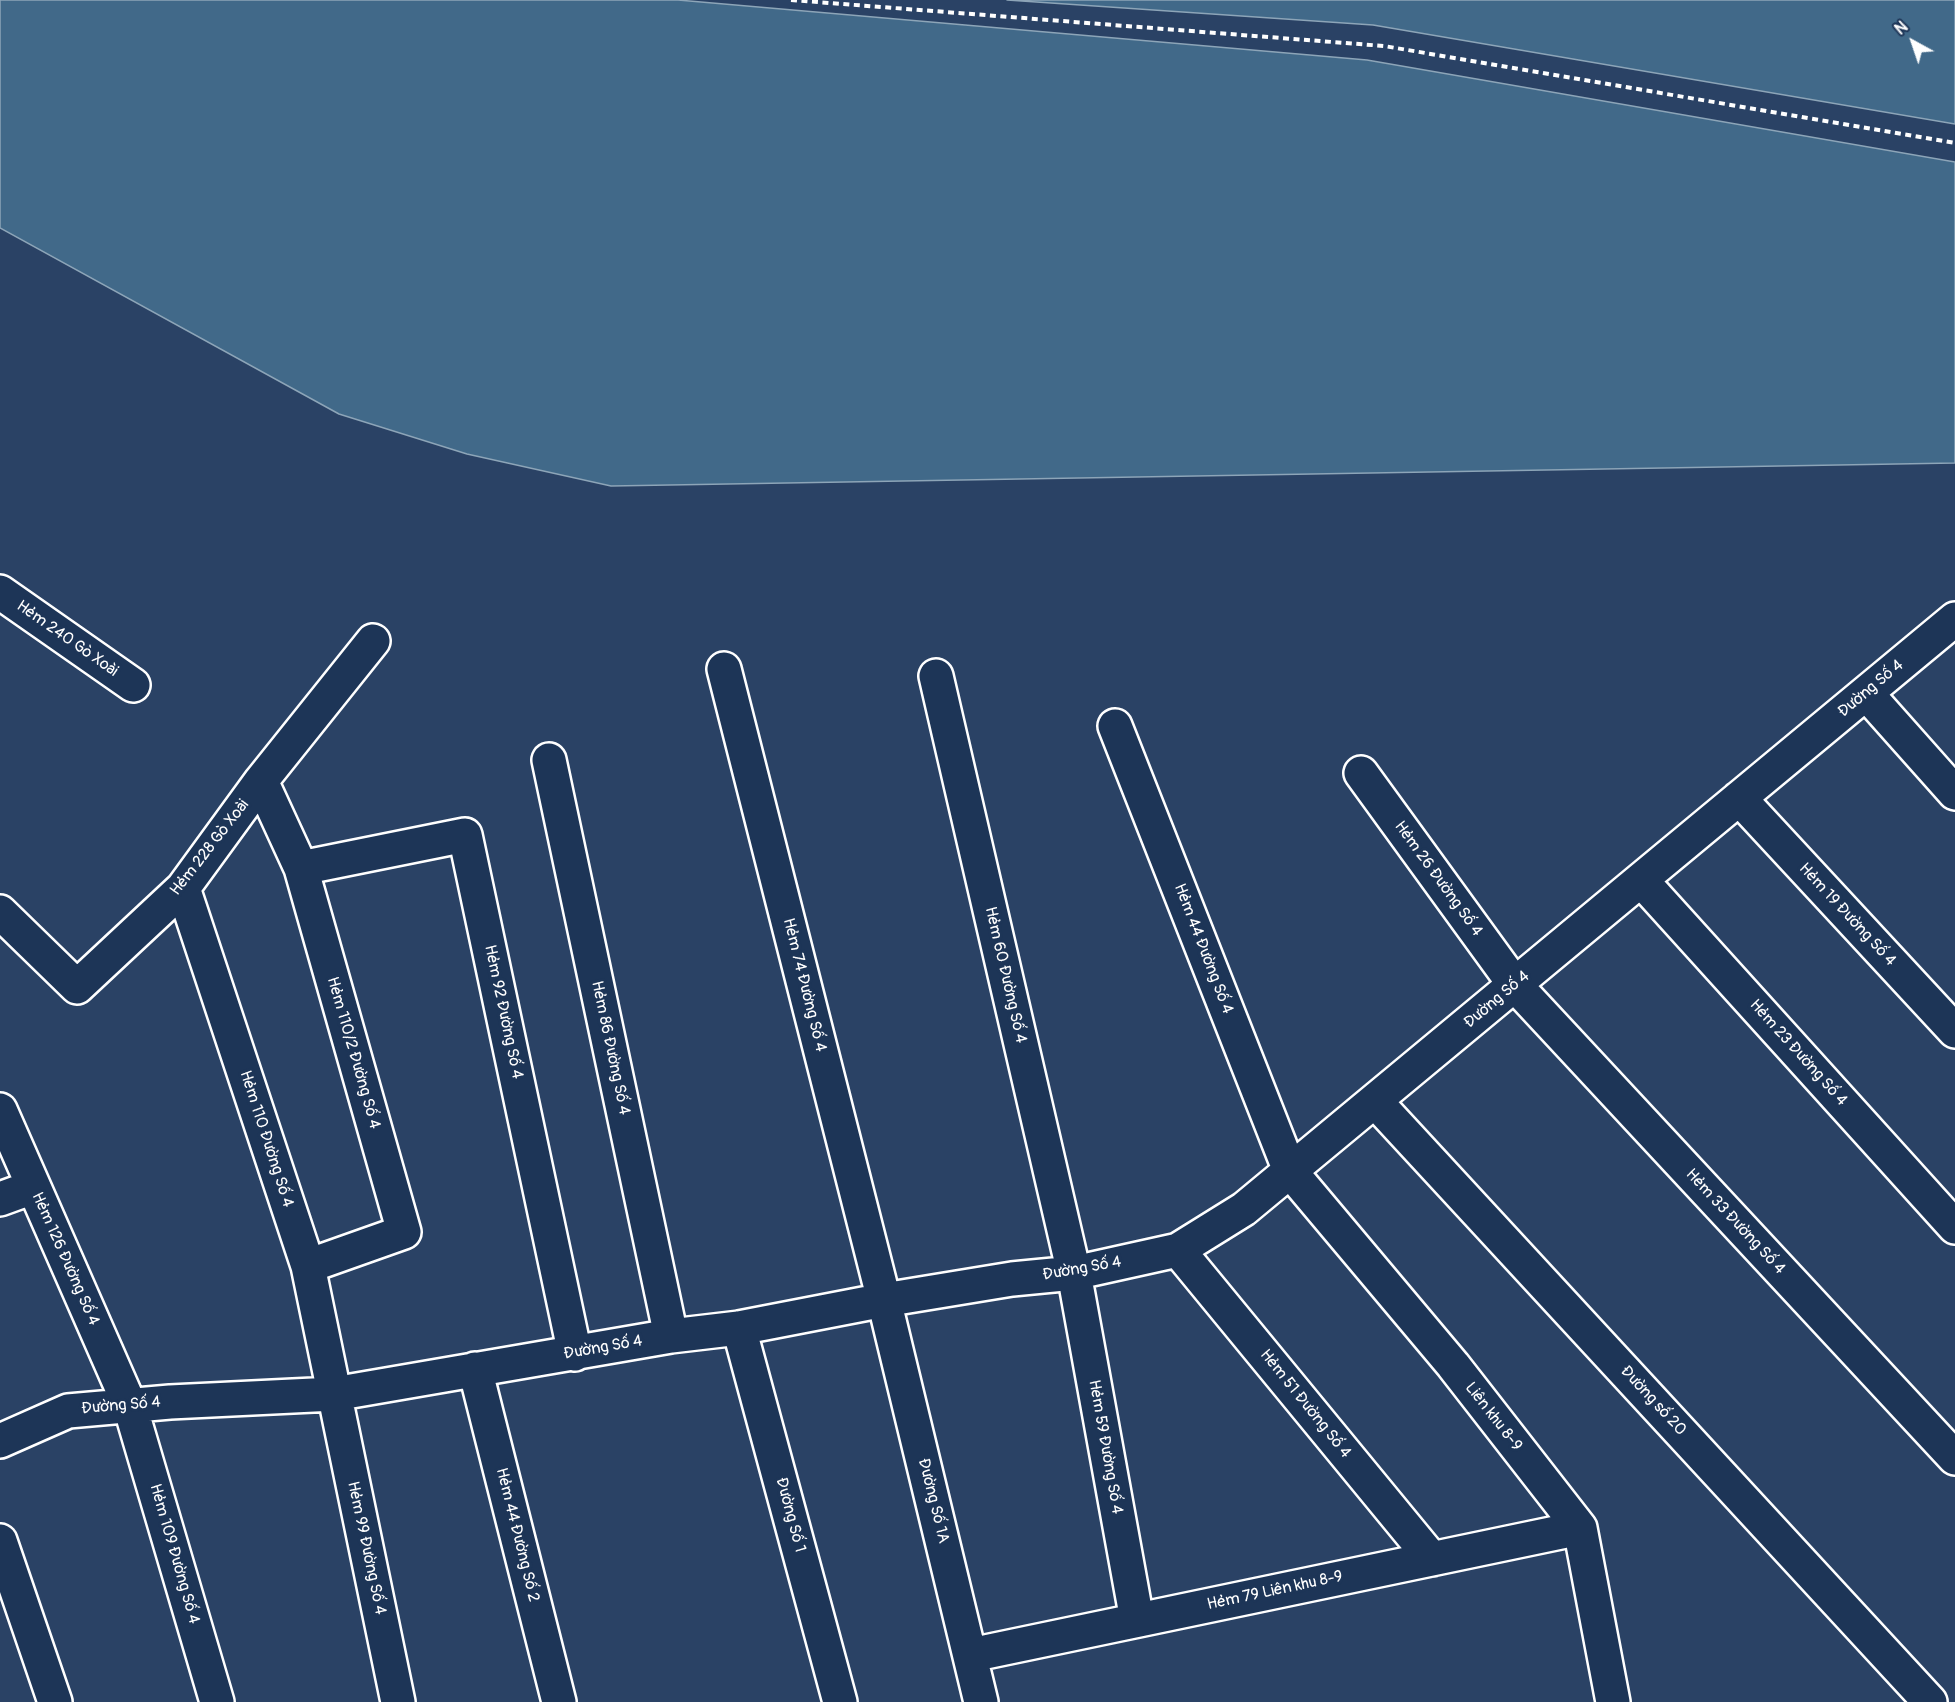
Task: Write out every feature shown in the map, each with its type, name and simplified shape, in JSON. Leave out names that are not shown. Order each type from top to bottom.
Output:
[{"type":"street","name":"Hẻm 240 Gò Xoài","points":[[0,592],[133,685]]},
{"type":"street","name":"Đường Số 4","points":[[0,1441],[68,1411],[170,1402],[334,1394],[671,1336],[739,1328],[884,1300],[1074,1273],[1178,1250],[1244,1209],[1955,620]]},
{"type":"street","name":"Hẻm 228 Gò Xoài","points":[[0,912],[78,987],[183,888],[261,781],[373,641]]},
{"type":"street","name":"Hẻm 74 Đường Số 4","points":[[724,669],[884,1300]]},
{"type":"street","name":"Hẻm 60 Đường Số 4","points":[[936,676],[1074,1273]]},
{"type":"street","points":[[1866,693],[1955,793]]},
{"type":"street","name":"Hẻm 44 Đường Số 4","points":[[1115,726],[1290,1171]]},
{"type":"street","name":"Hẻm 86 Đường Số 4","points":[[549,760],[671,1336]]},
{"type":"street","name":"Hẻm 26 Đường Số 4","points":[[1361,773],[1515,985]]},
{"type":"street","name":"Hẻm 110/2 Đường Số 4","points":[[261,781],[301,868],[404,1232],[308,1266]]},
{"type":"street","name":"Hẻm 19 Đường Số 4","points":[[1739,798],[1955,1031]]},
{"type":"street","name":"Hẻm 92 Đường Số 4","points":[[301,868],[465,835],[575,1354]]},
{"type":"street","name":"Hẻm 23 Đường Số 4","points":[[1641,880],[1955,1227]]},
{"type":"street","name":"Hẻm 110 Đường Số 4","points":[[183,888],[308,1266],[334,1394]]},
{"type":"street","name":"Hẻm 33 Đường Số 4","points":[[1515,985],[1955,1458]]},
{"type":"street","name":"Đường số 20","points":[[1375,1101],[1930,1702]]},
{"type":"street","name":"Hẻm 126 Đường Số 4","points":[[0,1110],[130,1406]]},
{"type":"street","name":"Liên khu 8-9","points":[[1290,1171],[1452,1365],[1580,1528],[1613,1702]]},
{"type":"street","points":[[0,1199],[33,1188]]},
{"type":"street","name":"Hẻm 51 Đường Số 4","points":[[1178,1250],[1432,1559]]},
{"type":"street","name":"Hẻm 59 Đường Số 4","points":[[1074,1273],[1137,1620]]},
{"type":"street","name":"Đường Số 1A","points":[[884,1300],[981,1702]]},
{"type":"street","name":"Đường Số 1","points":[[739,1328],[840,1702]]},
{"type":"street","name":"Hẻm 44 Đường Số 2","points":[[475,1369],[559,1702]]},
{"type":"street","name":"Hẻm 99 Đường Số 4","points":[[334,1394],[398,1702]]},
{"type":"street","name":"Hẻm 109 Đường Số 4","points":[[130,1406],[217,1702]]},
{"type":"street","name":"Hẻm 79 Liên khu 8-9","points":[[971,1654],[1580,1528]]},
{"type":"street","points":[[0,1541],[55,1702]]},
{"type":"path","points":[[791,0],[1384,46],[1955,143]]},
{"type":"water","points":[[0,0],[678,0],[1367,60],[1955,162],[1955,463],[611,486],[467,454],[339,414],[0,228]]},
{"type":"water","points":[[1007,0],[1955,0],[1955,124],[1373,25]]}]
